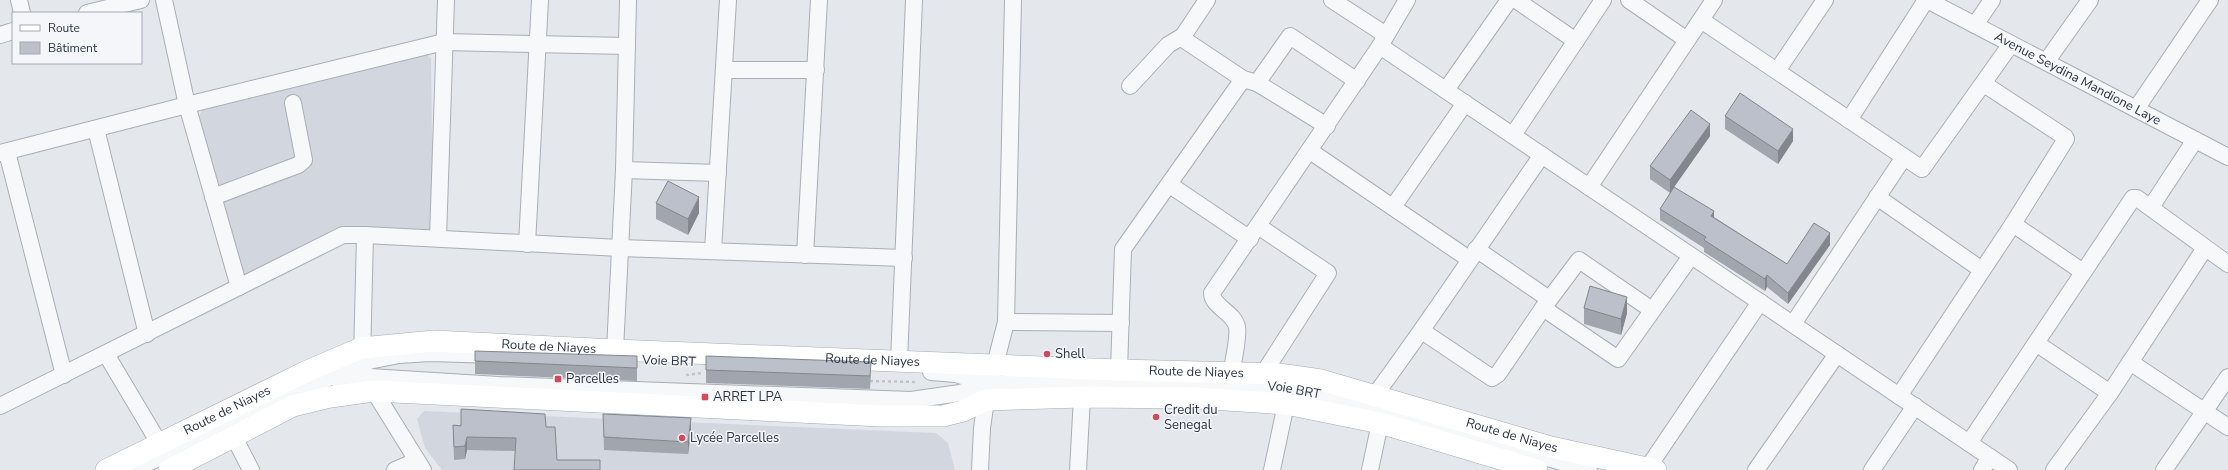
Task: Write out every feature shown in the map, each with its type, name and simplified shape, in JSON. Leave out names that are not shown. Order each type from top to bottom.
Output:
[{"type":"main road","name":"Route de Niayes","points":[[169,470],[294,406],[330,397],[366,370],[434,341],[615,350],[899,361],[990,383],[1082,397],[1196,398],[1286,404],[1380,423],[1537,470]]},
{"type":"main road","name":"Route de Niayes","points":[[106,470],[305,372],[366,370],[881,416],[943,416],[964,411],[990,383],[1119,370],[1279,374],[1321,380],[1551,447],[1652,469]]},
{"type":"street","points":[[19,0],[22,12]]},
{"type":"street","points":[[90,12],[141,0]]},
{"type":"street","points":[[164,0],[186,105],[239,287]]},
{"type":"street","points":[[438,238],[446,0]]},
{"type":"street","points":[[527,244],[540,0]]},
{"type":"street","points":[[615,350],[624,170],[628,0]]},
{"type":"street","points":[[714,251],[728,0]]},
{"type":"street","points":[[805,255],[819,0]]},
{"type":"street","points":[[899,361],[914,0]]},
{"type":"street","points":[[980,470],[982,428],[990,383],[1006,322],[1013,0]]},
{"type":"street","points":[[1130,86],[1168,45],[1183,36],[1207,0]]},
{"type":"street","points":[[1332,0],[1464,103],[1969,443],[1986,464],[2009,470]]},
{"type":"street","points":[[1231,374],[1237,327],[1229,313],[1215,302],[1212,293],[1357,81],[1407,0]]},
{"type":"street","points":[[1446,90],[1509,0]]},
{"type":"street","points":[[1516,0],[1576,41]]},
{"type":"street","points":[[1513,135],[1603,0]]},
{"type":"street","points":[[1628,0],[1687,40]]},
{"type":"street","points":[[1589,187],[1714,0]]},
{"type":"street","points":[[1777,71],[1825,0]]},
{"type":"street","points":[[1848,120],[1926,0]]},
{"type":"street","name":"Avenue Seydina Mandione Laye","points":[[1926,0],[2228,157]]},
{"type":"street","points":[[1975,25],[1992,0]]},
{"type":"street","points":[[2046,62],[2090,0]]},
{"type":"street","points":[[2136,109],[2210,0]]},
{"type":"street","points":[[1701,20],[1848,120],[1924,169],[2011,44]]},
{"type":"street","points":[[0,35],[12,31]]},
{"type":"street","points":[[1183,36],[1183,39],[1250,81],[1327,126]]},
{"type":"street","points":[[1119,370],[1123,250],[1170,185],[1250,81],[1290,36],[1357,81]]},
{"type":"street","points":[[64,375],[3,152],[186,105],[444,42],[627,46]]},
{"type":"street","points":[[724,70],[816,70]]},
{"type":"street","points":[[1899,396],[2013,224],[2066,139],[2065,136],[1984,84]]},
{"type":"street","points":[[213,197],[298,165],[304,160],[293,103]]},
{"type":"street","points":[[1393,207],[1464,103]]},
{"type":"street","points":[[96,129],[147,334]]},
{"type":"street","points":[[2151,207],[2196,140]]},
{"type":"street","points":[[1310,151],[1393,207],[1472,254],[1546,303],[1618,358],[1691,256]]},
{"type":"street","points":[[1375,395],[1422,331],[1472,254],[1542,155]]},
{"type":"street","points":[[1793,324],[1904,157]]},
{"type":"street","points":[[624,170],[718,173]]},
{"type":"street","points":[[1170,185],[1328,273],[1262,374]]},
{"type":"street","points":[[1877,197],[1982,270]]},
{"type":"street","points":[[1969,443],[2133,198],[2137,198],[2151,207],[2228,264]]},
{"type":"street","points":[[2013,224],[2083,272]]},
{"type":"street","points":[[0,406],[343,235],[438,238],[620,248],[904,258]]},
{"type":"street","points":[[365,235],[366,370],[419,465],[395,470]]},
{"type":"street","points":[[2054,470],[2110,393],[2205,248]]},
{"type":"street","points":[[1422,331],[1492,378],[1498,374],[1546,303],[1579,260],[1652,310]]},
{"type":"street","points":[[1652,469],[1760,302]]},
{"type":"street","points":[[1006,322],[1120,323]]},
{"type":"street","points":[[2036,343],[2110,393]]},
{"type":"street","name":"Voie BRT","points":[[134,470],[271,402],[327,380],[366,370],[398,355],[438,353],[914,370],[956,374],[990,383],[1213,383],[1282,387],[1326,396],[1394,414],[1589,470]]},
{"type":"street","points":[[106,354],[159,443]]},
{"type":"street","points":[[1756,470],[1837,354]]},
{"type":"street","points":[[2130,362],[2228,427]]},
{"type":"street","points":[[2164,470],[2228,378]]},
{"type":"street","points":[[1078,470],[1082,397]]},
{"type":"street","points":[[1272,470],[1286,404]]},
{"type":"street","points":[[1872,470],[1915,406]]},
{"type":"street","points":[[1370,470],[1380,423]]},
{"type":"street","points":[[234,437],[251,470]]},
{"type":"path","points":[[870,381],[917,382]]},
{"type":"shaded area","points":[[426,54],[431,58],[433,227],[426,233],[350,228],[244,278],[198,118],[202,110]]},
{"type":"shaded area","name":"Lycée Parcelles","points":[[424,411],[936,433],[948,443],[955,470],[442,470],[425,448],[417,419]]},
{"type":"building","points":[[1740,93],[1793,129],[1778,151],[1725,116]]},
{"type":"building","points":[[1691,110],[1710,124],[1670,180],[1650,166]]},
{"type":"building","points":[[668,181],[699,197],[688,219],[656,203]]},
{"type":"building","points":[[1674,187],[1714,211],[1711,216],[1787,264],[1814,223],[1830,233],[1788,293],[1767,275],[1765,279],[1704,240],[1706,237],[1660,209]]},
{"type":"building","points":[[1590,286],[1627,297],[1621,319],[1584,308]]},
{"type":"building","points":[[475,351],[637,356],[637,368],[475,361]]},
{"type":"building","points":[[706,356],[871,362],[870,376],[706,370]]},
{"type":"building","points":[[461,409],[545,414],[546,427],[555,427],[557,460],[600,460],[600,470],[514,470],[516,438],[467,437],[465,446],[454,447],[453,425],[461,426]]},
{"type":"building","points":[[603,414],[691,418],[688,442],[604,437]]},
{"type":"place","name":"Shell","points":[[1047,354]]},
{"type":"place","name":"Parcelles","points":[[558,379]]},
{"type":"place","name":"ARRET LPA","points":[[705,397]]},
{"type":"place","name":"Credit du Senegal","points":[[1156,417]]},
{"type":"place","name":"Lycée Parcelles","points":[[682,438]]}]
